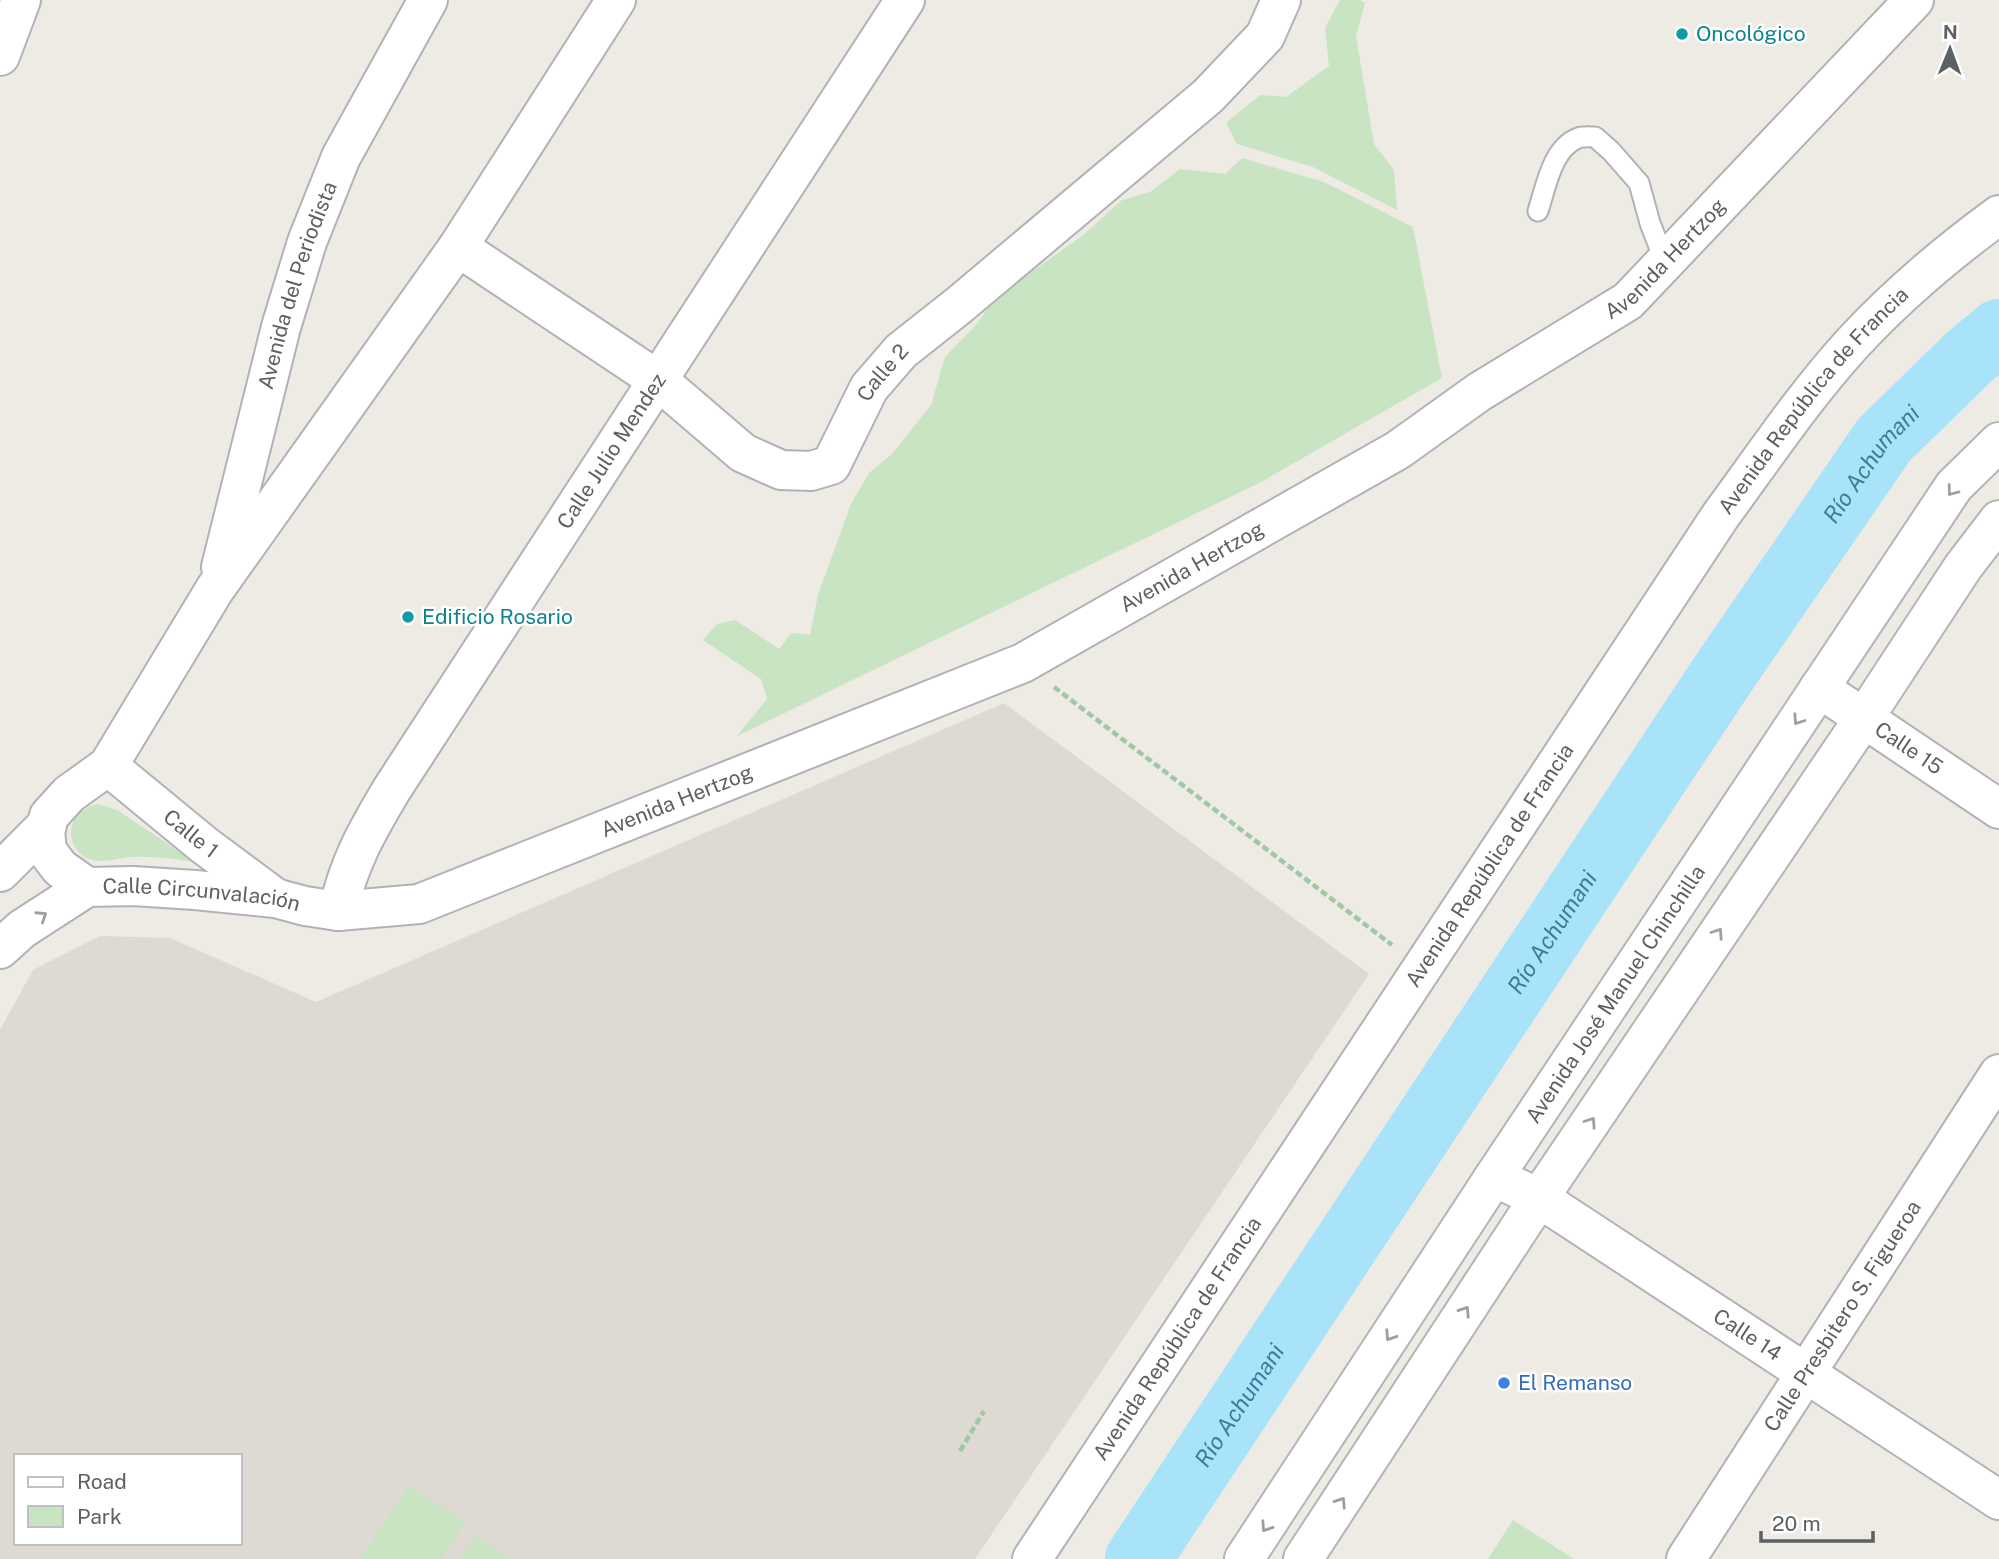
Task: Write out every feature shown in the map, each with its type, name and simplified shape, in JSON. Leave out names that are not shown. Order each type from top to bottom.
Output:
[{"type":"street","points":[[3,41],[21,0]]},
{"type":"street","name":"Avenida del Periodista","points":[[215,589],[281,327],[307,242],[341,157],[428,0]]},
{"type":"street","points":[[87,887],[60,867],[47,851],[45,844],[48,816],[57,804],[108,766],[215,589],[458,247],[616,0]]},
{"type":"street","name":"Calle Julio Mendez","points":[[338,911],[345,881],[359,845],[392,789],[905,0]]},
{"type":"street","name":"Calle 2","points":[[458,247],[659,381],[743,453],[781,470],[811,471],[831,465],[869,388],[901,351],[1208,96],[1265,36],[1281,0]]},
{"type":"street","name":"Avenida Hertzog","points":[[338,911],[419,904],[1023,663],[1398,450],[1479,392],[1628,301],[1914,0]]},
{"type":"street","name":"Avenida República de Francia","points":[[1032,1559],[1721,515],[1794,415],[1851,346],[1909,288],[1999,215]]},
{"type":"street","name":"Avenida José Manuel Chinchilla","points":[[1244,1559],[1494,1177],[1954,486],[1999,442]]},
{"type":"street","points":[[1303,1559],[1539,1198],[1963,567],[1999,520]]},
{"type":"street","name":"Calle 15","points":[[1819,688],[1999,808]]},
{"type":"street","name":"Calle 1","points":[[108,766],[204,845],[275,898]]},
{"type":"street","points":[[0,872],[47,825]]},
{"type":"street","name":"Calle Circunvalación","points":[[0,949],[22,929],[87,887],[133,886],[275,898],[338,911]]},
{"type":"street","name":"Calle Presbitero S. Figueroa","points":[[1686,1559],[1999,1074]]},
{"type":"street","name":"Calle 14","points":[[1494,1177],[1539,1198],[1999,1500]]},
{"type":"lane","points":[[1538,211],[1550,174],[1564,148],[1579,137],[1595,137],[1639,183],[1665,262]]},
{"type":"path","points":[[1023,663],[1421,967]]},
{"type":"path","points":[[960,1451],[984,1411]]},
{"type":"shaded area","points":[[1004,703],[1369,974],[975,1559],[0,1559],[0,1030],[33,970],[100,936],[170,938],[316,1002]]},
{"type":"green space","points":[[1340,0],[1360,0],[1365,3],[1356,36],[1374,144],[1394,170],[1397,210],[1313,167],[1237,144],[1226,123],[1260,95],[1286,97],[1329,66],[1325,28]]},
{"type":"green space","points":[[1242,158],[1324,182],[1413,227],[1442,378],[1261,482],[737,736],[767,699],[761,679],[703,640],[717,624],[735,620],[779,649],[791,633],[810,635],[818,595],[851,504],[869,473],[892,454],[931,405],[945,357],[977,324],[995,298],[1082,236],[1122,200],[1150,192],[1180,169],[1225,174]]},
{"type":"green space","points":[[98,804],[117,810],[195,862],[146,857],[101,861],[86,858],[74,846],[71,828],[80,812]]},
{"type":"green space","points":[[409,1485],[466,1522],[442,1559],[360,1559]]},
{"type":"green space","points":[[1513,1520],[1574,1559],[1488,1559]]},
{"type":"green space","points":[[475,1536],[512,1559],[460,1559]]},
{"type":"waterway","name":"Río Achumani","points":[[1138,1559],[1723,674],[1884,440],[1969,357],[1999,332]]},
{"type":"place","name":"Oncológico","points":[[1682,34]]},
{"type":"place","name":"Edificio Rosario","points":[[408,617]]},
{"type":"place","name":"El Remanso","points":[[1504,1383]]}]
